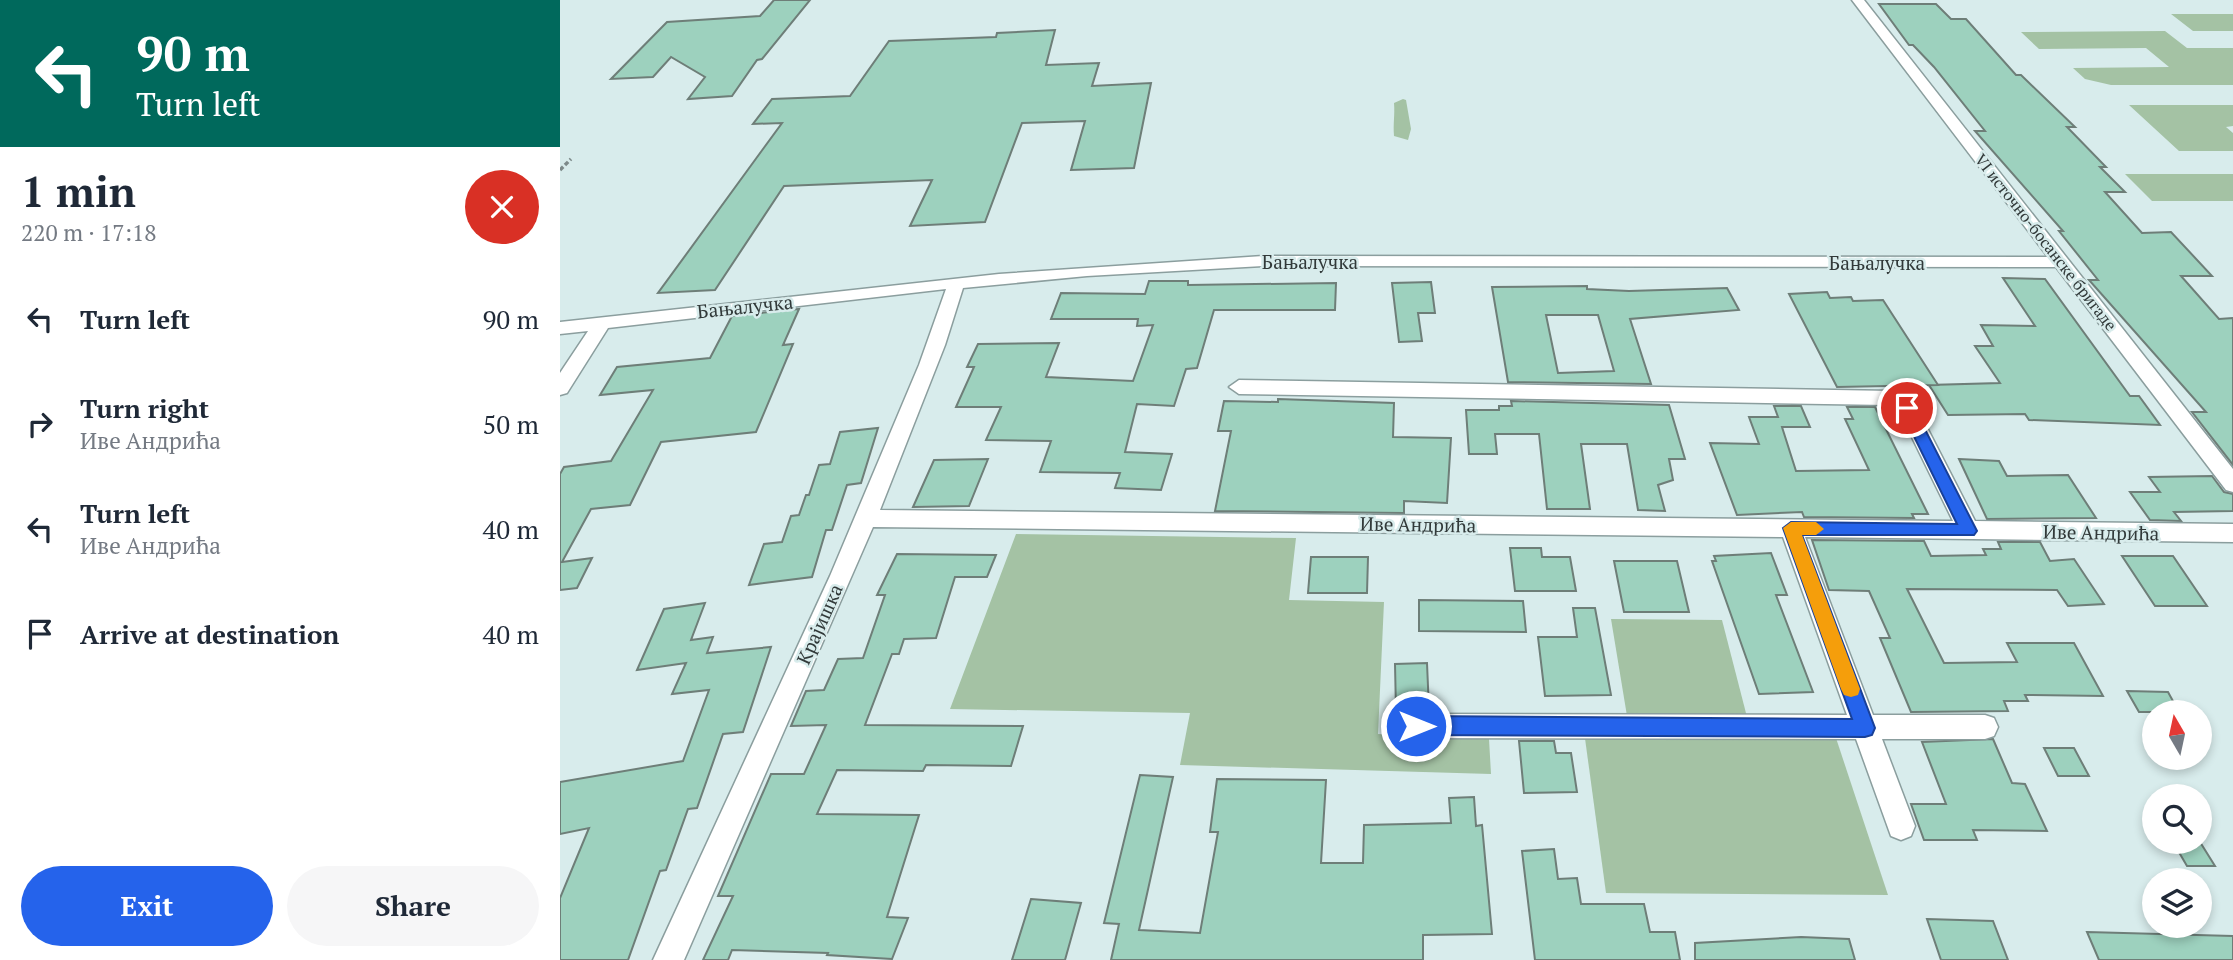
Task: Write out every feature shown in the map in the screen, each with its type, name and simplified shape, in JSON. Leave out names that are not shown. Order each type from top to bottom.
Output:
[{"type":"street","name":"VI источно-босанске бригаде","points":[[1858,0],[2233,484]]},
{"type":"street","name":"Бањалучка","points":[[560,328],[956,283],[1175,264],[1263,261],[2063,262]]},
{"type":"street","name":"Крајишка","points":[[668,960],[867,518],[925,370],[941,337],[956,283]]},
{"type":"street","points":[[560,388],[602,323]]},
{"type":"street","points":[[1239,387],[1892,398],[1911,415],[1969,531]]},
{"type":"street","name":"Иве Андрића","points":[[867,518],[2233,533]]},
{"type":"street","points":[[1791,528],[1901,826]]},
{"type":"street","points":[[1416,726],[1985,727]]},
{"type":"path","points":[[560,170],[571,159]]},
{"type":"green space","points":[[2171,14],[2233,14],[2233,31],[2193,31]]},
{"type":"green space","points":[[2165,31],[2187,48],[2233,48],[2233,85],[2111,85],[2085,79],[2073,68],[2169,67],[2146,48],[2039,49],[2021,32]]},
{"type":"green space","points":[[1406,100],[1411,129],[1408,140],[1394,136],[1394,103]]},
{"type":"green space","points":[[2129,105],[2233,105],[2233,126],[2226,127],[2233,133],[2233,151],[2179,151]]},
{"type":"green space","points":[[2125,174],[2233,174],[2233,201],[2152,201]]},
{"type":"green space","points":[[1016,534],[1296,538],[1289,600],[1384,602],[1378,734],[1489,739],[1491,774],[1180,765],[1190,713],[950,709]]},
{"type":"green space","points":[[1611,619],[1722,620],[1747,717],[1627,716]]},
{"type":"green space","points":[[1584,731],[1834,732],[1888,895],[1606,893]]},
{"type":"building","points":[[774,0],[810,0],[762,59],[757,60],[732,96],[688,99],[705,77],[671,57],[653,77],[611,79],[667,22],[760,16]]},
{"type":"building","points":[[1879,4],[1936,4],[1951,19],[1966,19],[2016,75],[2021,75],[2075,127],[2067,127],[2106,167],[2100,167],[2125,192],[2105,192],[2142,233],[2171,232],[2212,276],[2181,276],[2219,319],[2233,318],[2233,465],[2192,412],[2206,412],[2089,280],[2098,280],[2059,231],[2063,231],[1975,131],[1985,131],[1934,67],[1913,45],[1909,45]]},
{"type":"building","points":[[1055,30],[1046,65],[1099,63],[1092,86],[1151,83],[1134,168],[1071,170],[1085,121],[1022,123],[985,222],[910,226],[932,180],[784,186],[715,290],[658,293],[782,123],[753,124],[772,99],[850,96],[889,41],[996,37],[997,33]]},
{"type":"building","points":[[2003,278],[2045,279],[2130,396],[2139,396],[2160,425],[2029,420],[2025,414],[1948,415],[1929,385],[2000,383],[1975,346],[1993,346],[1981,325],[2035,326]]},
{"type":"building","points":[[1149,281],[1188,281],[1188,285],[1336,283],[1335,310],[1214,310],[1197,368],[1186,369],[1174,406],[1137,404],[1125,452],[1172,454],[1161,490],[1115,488],[1120,473],[1040,472],[1051,441],[986,440],[1001,407],[956,407],[974,367],[967,367],[978,344],[1059,343],[1046,377],[1133,381],[1153,325],[1137,326],[1138,319],[1051,319],[1061,293],[1145,294]]},
{"type":"building","points":[[1431,282],[1435,313],[1418,313],[1422,341],[1399,342],[1392,283]]},
{"type":"building","points":[[1587,286],[1587,289],[1629,291],[1727,288],[1739,310],[1630,319],[1651,384],[1508,382],[1492,287]],"holes":[[[1546,315],[1598,315],[1614,371],[1558,373]]]},
{"type":"building","points":[[1827,292],[1830,298],[1851,297],[1853,301],[1883,300],[1938,385],[1837,387],[1789,294]]},
{"type":"building","points":[[799,309],[783,345],[793,344],[756,432],[661,442],[630,505],[591,509],[562,562],[592,558],[577,588],[560,590],[560,474],[564,467],[611,461],[653,390],[600,395],[617,367],[710,358],[732,316]]},
{"type":"building","points":[[1278,399],[1394,403],[1393,437],[1451,438],[1447,503],[1404,501],[1404,513],[1215,511],[1231,431],[1218,431],[1224,401],[1278,402]]},
{"type":"building","points":[[1511,401],[1669,405],[1685,459],[1669,459],[1673,480],[1658,485],[1665,511],[1638,510],[1627,444],[1581,444],[1590,509],[1547,509],[1539,434],[1495,434],[1497,454],[1469,454],[1466,410],[1499,410],[1499,406],[1512,406]]},
{"type":"building","points":[[1774,406],[1801,406],[1810,427],[1782,427],[1796,471],[1869,470],[1845,419],[1853,419],[1847,407],[1875,407],[1928,514],[1912,514],[1914,518],[1804,517],[1802,512],[1737,515],[1710,443],[1759,444],[1749,417],[1778,417]]},
{"type":"building","points":[[878,428],[861,483],[847,485],[832,530],[826,530],[812,577],[749,585],[764,544],[782,542],[791,516],[799,515],[806,495],[809,495],[819,465],[830,464],[840,432]]},
{"type":"building","points":[[988,459],[969,506],[913,507],[934,460]]},
{"type":"building","points":[[1959,459],[1999,461],[2007,476],[2068,475],[2096,518],[1987,519]]},
{"type":"building","points":[[2212,476],[2224,492],[2233,494],[2233,511],[2174,512],[2181,521],[2150,520],[2130,492],[2160,492],[2149,477]]},
{"type":"building","points":[[1812,540],[1924,541],[1931,556],[1986,555],[1983,549],[2001,549],[1998,542],[2040,542],[2050,561],[2074,559],[2104,604],[2068,606],[2057,590],[1907,589],[1944,663],[2017,662],[2007,643],[2074,643],[2103,696],[2025,695],[2028,701],[2004,701],[2008,711],[1911,712],[1880,638],[1890,638],[1869,591],[1829,590]]},
{"type":"building","points":[[1510,548],[1541,548],[1542,557],[1570,557],[1576,591],[1515,591]]},
{"type":"building","points":[[1771,553],[1787,595],[1776,595],[1813,692],[1759,694],[1712,561],[1716,561],[1714,556]]},
{"type":"building","points":[[897,554],[996,555],[987,577],[955,577],[936,638],[904,639],[899,654],[892,654],[865,725],[1023,726],[1011,766],[926,765],[923,771],[837,770],[817,814],[919,815],[887,917],[908,918],[892,959],[827,955],[828,953],[732,950],[728,960],[703,960],[733,896],[718,896],[771,774],[804,774],[826,725],[791,726],[806,691],[824,690],[838,659],[863,658],[885,595],[877,595]]},
{"type":"building","points":[[2122,556],[2173,556],[2207,606],[2155,606]]},
{"type":"building","points":[[1311,557],[1368,557],[1367,593],[1308,593]]},
{"type":"building","points":[[1614,561],[1677,561],[1689,612],[1624,612]]},
{"type":"building","points":[[1419,600],[1523,601],[1526,632],[1419,631]]},
{"type":"building","points":[[705,603],[691,640],[713,637],[707,653],[771,647],[743,732],[723,734],[697,808],[688,809],[666,870],[660,871],[628,960],[560,960],[560,898],[589,828],[560,834],[560,782],[683,761],[709,690],[672,694],[686,663],[637,670],[664,609]]},
{"type":"building","points":[[1573,608],[1595,608],[1611,695],[1545,696],[1538,637],[1577,637]]},
{"type":"building","points":[[1427,663],[1429,710],[1396,711],[1395,664]]},
{"type":"building","points":[[2127,691],[2168,692],[2172,700],[2142,700],[2142,712],[2139,712]]},
{"type":"building","points":[[1993,739],[2012,783],[2025,784],[2047,831],[1973,830],[1977,840],[1924,840],[1911,804],[1946,804],[1922,742]]},
{"type":"building","points":[[1519,741],[1554,741],[1556,753],[1571,753],[1577,792],[1524,793]]},
{"type":"building","points":[[2044,748],[2074,748],[2089,776],[2058,776]]},
{"type":"building","points":[[1140,775],[1173,777],[1139,930],[1200,933],[1218,832],[1210,832],[1217,779],[1326,780],[1321,863],[1363,863],[1364,825],[1451,823],[1449,798],[1474,797],[1476,826],[1482,825],[1492,934],[1423,935],[1423,960],[1111,960],[1119,924],[1104,923]]},
{"type":"building","points":[[1554,849],[1558,879],[1577,878],[1581,904],[1644,904],[1650,932],[1675,932],[1680,960],[1535,960],[1522,851]]},
{"type":"building","points":[[2180,854],[2208,854],[2215,866],[2187,866]]},
{"type":"building","points":[[1031,899],[1081,903],[1065,960],[1012,960]]},
{"type":"building","points":[[1927,919],[1993,921],[2008,960],[1941,960]]},
{"type":"building","points":[[2087,932],[2142,934],[2142,938],[2233,936],[2233,960],[2099,960]]},
{"type":"building","points":[[1801,937],[1849,939],[1855,960],[1695,960],[1695,943]]},
{"type":"slow traffic","points":[[1816,529],[1791,528],[1851,689]]},
{"type":"route","points":[[1416,726],[1865,728],[1791,528],[1969,531],[1907,408]]}]
